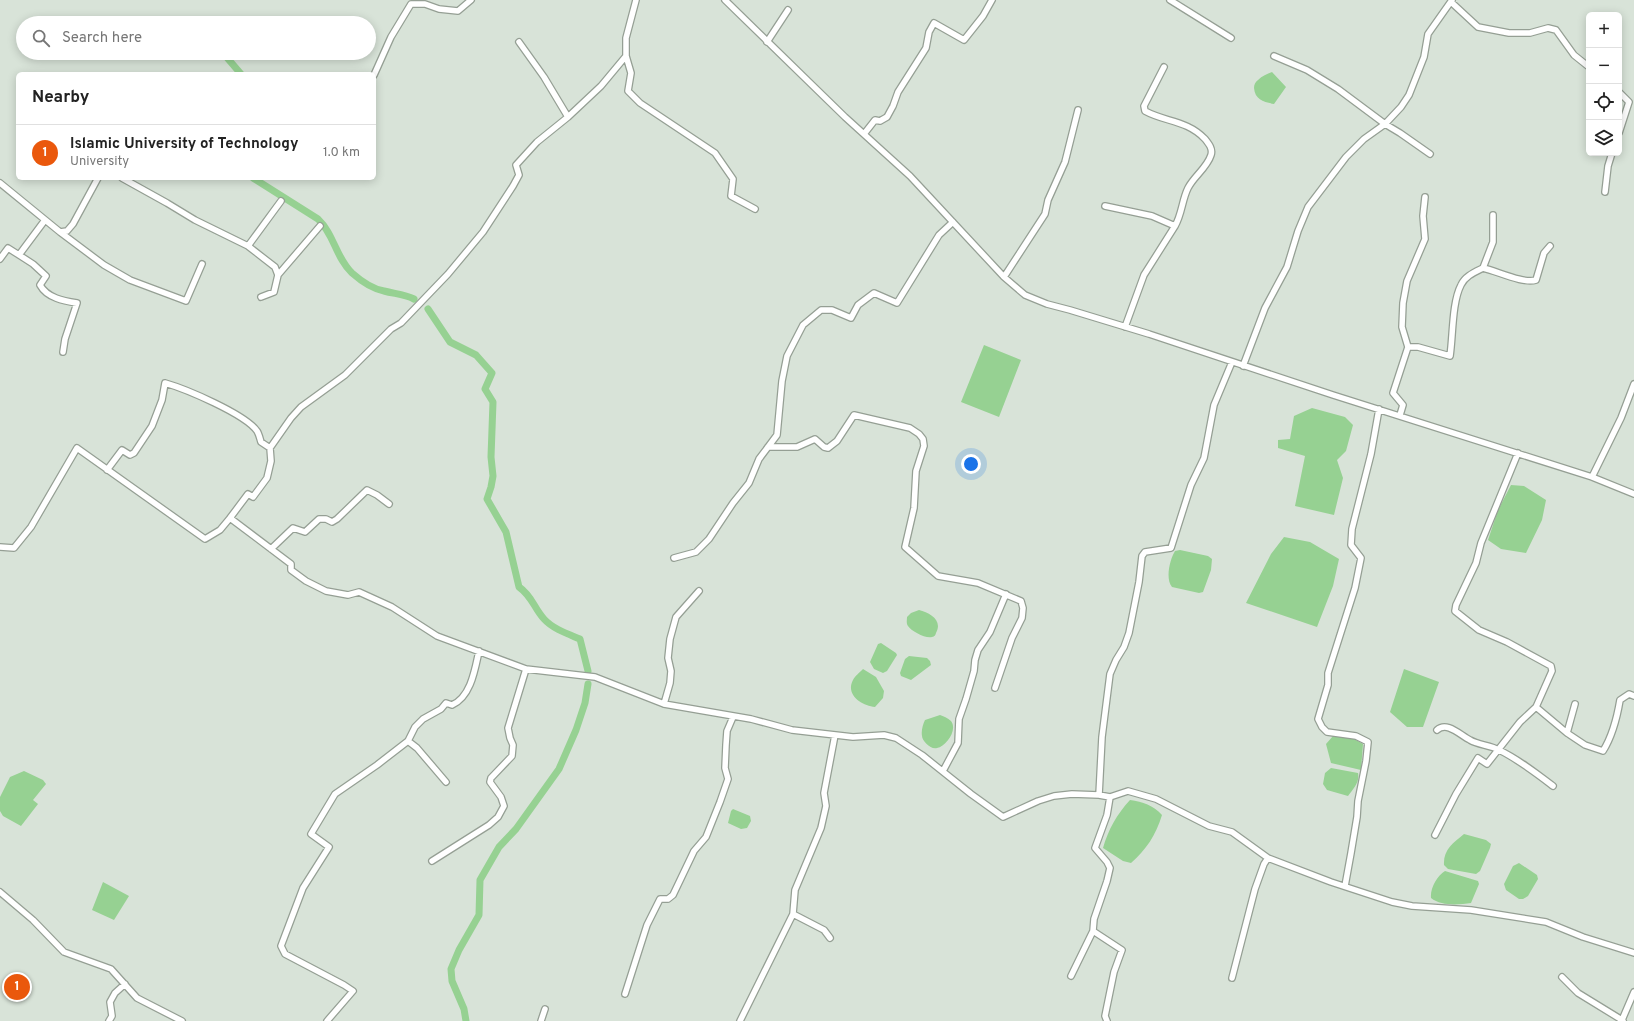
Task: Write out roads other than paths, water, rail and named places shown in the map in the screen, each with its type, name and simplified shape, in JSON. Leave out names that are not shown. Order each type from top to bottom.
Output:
[{"type":"street","points":[[375,72],[391,37],[412,2],[458,12],[470,0]]},
{"type":"street","points":[[636,0],[626,38],[626,56],[631,73],[628,91],[640,103],[714,153],[733,179],[731,196],[755,209]]},
{"type":"street","points":[[725,0],[767,42],[910,176],[1004,277],[1025,295],[1047,304],[1125,327],[1242,366],[1592,477],[1634,494]]},
{"type":"street","points":[[864,134],[875,120],[880,121],[887,117],[898,92],[926,48],[934,23],[964,40],[983,16],[992,0]]},
{"type":"street","points":[[1170,0],[1231,38]]},
{"type":"street","points":[[1242,366],[1265,308],[1287,267],[1298,231],[1308,207],[1346,157],[1364,140],[1385,124],[1401,107],[1409,95],[1424,57],[1428,34],[1452,1],[1478,27],[1509,33],[1530,33],[1548,28],[1556,30],[1574,54],[1586,64]]},
{"type":"street","points":[[767,42],[788,10]]},
{"type":"street","points":[[519,42],[544,77],[568,117]]},
{"type":"street","points":[[0,547],[14,548],[31,527],[77,448],[205,539],[220,530],[248,494],[253,497],[267,478],[271,461],[270,448],[301,407],[345,374],[391,329],[401,322],[448,274],[483,232],[513,186],[518,175],[516,165],[537,142],[568,117],[601,86],[626,56]]},
{"type":"street","points":[[1274,56],[1307,70],[1430,154]]},
{"type":"street","points":[[1125,327],[1144,274],[1176,226],[1188,189],[1198,173],[1205,167],[1212,155],[1212,148],[1199,133],[1183,124],[1145,111],[1144,106],[1164,67]]},
{"type":"street","points":[[1622,95],[1629,102],[1622,124]]},
{"type":"street","points":[[1004,277],[1044,214],[1048,200],[1065,162],[1078,110]]},
{"type":"street","points":[[1605,192],[1608,166],[1611,156]]},
{"type":"street","points":[[60,232],[67,231],[73,224],[97,180]]},
{"type":"street","points":[[126,180],[168,202],[195,220],[248,246],[275,267],[278,275]]},
{"type":"street","points":[[0,184],[104,265],[130,280],[186,301],[202,264]]},
{"type":"street","points":[[1400,415],[1403,405],[1393,393],[1408,347],[1402,327],[1403,303],[1407,281],[1424,240],[1423,216],[1425,197]]},
{"type":"street","points":[[248,246],[281,200]]},
{"type":"street","points":[[1105,206],[1152,216],[1176,226]]},
{"type":"street","points":[[1408,347],[1418,347],[1450,356],[1455,312],[1461,284],[1468,276],[1483,268],[1493,242],[1494,214]]},
{"type":"street","points":[[20,255],[45,220]]},
{"type":"street","points":[[674,558],[696,552],[709,539],[733,503],[749,483],[759,459],[776,436],[782,382],[787,356],[803,325],[821,310],[832,310],[851,318],[858,305],[874,293],[897,303],[939,236],[953,222]]},
{"type":"street","points":[[261,296],[274,292],[278,275],[320,226]]},
{"type":"street","points":[[1483,268],[1531,282],[1536,280],[1544,253],[1550,246]]},
{"type":"street","points":[[0,259],[8,248],[34,264],[46,276],[40,285],[42,289],[58,300],[77,303],[65,339],[63,352]]},
{"type":"street","points":[[1099,794],[1102,737],[1110,674],[1124,647],[1128,633],[1139,582],[1142,556],[1145,552],[1171,548],[1191,485],[1204,458],[1214,405],[1232,362]]},
{"type":"street","points":[[107,470],[122,450],[130,455],[134,453],[152,426],[162,400],[165,383],[200,396],[245,419],[257,431],[261,442],[270,448]]},
{"type":"street","points":[[1592,477],[1621,418],[1634,384]]},
{"type":"street","points":[[1345,886],[1354,839],[1358,801],[1366,761],[1368,742],[1356,736],[1327,732],[1322,727],[1318,719],[1328,685],[1328,673],[1355,588],[1361,558],[1350,545],[1352,529],[1371,454],[1379,409]]},
{"type":"street","points":[[768,447],[797,447],[815,439],[824,447],[828,448],[837,441],[854,415],[910,428],[915,431],[922,439],[924,446],[916,471],[914,508],[905,547],[938,576],[978,583],[1021,601],[1024,608],[1022,618],[1003,662],[995,688]]},
{"type":"street","points":[[1435,835],[1456,794],[1478,758],[1487,764],[1520,722],[1536,707],[1552,671],[1551,666],[1507,642],[1478,630],[1456,611],[1456,605],[1476,563],[1482,543],[1518,453]]},
{"type":"street","points":[[271,549],[292,528],[305,532],[319,519],[326,519],[332,522],[337,519],[367,490],[377,495],[388,504]]},
{"type":"street","points":[[230,518],[291,564],[291,570],[319,587],[348,595],[359,592],[392,607],[437,636],[526,669],[595,677],[664,704],[732,717],[751,719],[792,730],[854,737],[884,735],[896,738],[916,751],[1003,817],[1038,801],[1054,796],[1099,794],[1110,797],[1128,791],[1156,798],[1210,826],[1232,832],[1268,858],[1331,882],[1392,902],[1412,906],[1471,910],[1546,922],[1583,937],[1634,953]]},
{"type":"street","points":[[664,704],[670,683],[671,672],[668,658],[670,638],[676,617],[699,591]]},
{"type":"street","points":[[943,771],[958,743],[959,719],[963,711],[977,655],[990,632],[1006,594]]},
{"type":"street","points":[[327,1021],[352,991],[344,985],[284,954],[281,946],[303,888],[329,847],[311,834],[334,794],[377,765],[408,741],[415,727],[424,719],[441,709],[446,703],[452,705],[456,703],[468,688],[472,680],[479,651]]},
{"type":"street","points":[[432,861],[489,825],[498,817],[504,806],[501,797],[490,782],[491,778],[512,756],[513,745],[508,728],[526,669]]},
{"type":"street","points":[[1536,707],[1567,734],[1585,745],[1603,751],[1608,743],[1617,719],[1620,700],[1629,694],[1634,696]]},
{"type":"street","points":[[1567,734],[1575,704]]},
{"type":"street","points":[[625,994],[647,925],[660,899],[668,899],[673,895],[694,851],[706,837],[720,802],[728,779],[725,768],[726,745],[727,731],[732,717]]},
{"type":"street","points":[[1437,730],[1439,728],[1447,727],[1471,740],[1498,750],[1532,770],[1553,786]]},
{"type":"street","points":[[740,1021],[793,914],[795,890],[821,828],[826,806],[824,793],[836,735]]},
{"type":"street","points":[[408,741],[417,748],[446,782]]},
{"type":"street","points":[[1071,976],[1093,931],[1094,919],[1110,868],[1095,848],[1107,815],[1110,797]]},
{"type":"street","points":[[1232,978],[1255,889],[1264,864],[1268,858]]},
{"type":"street","points":[[0,892],[33,920],[64,952],[112,969],[137,998],[182,1021]]},
{"type":"street","points":[[793,914],[824,930],[830,938]]},
{"type":"street","points":[[1093,931],[1122,950],[1114,972],[1105,1016],[1107,1021]]},
{"type":"street","points":[[1562,977],[1578,993],[1622,1021],[1634,992]]},
{"type":"street","points":[[109,1021],[112,1016],[110,1002],[115,993],[125,984]]},
{"type":"street","points":[[541,1021],[546,1009]]},
{"type":"waterway","points":[[229,60],[239,72]]},
{"type":"waterway","points":[[256,180],[318,219],[328,232],[342,260],[352,273],[359,279],[380,290],[414,299]]},
{"type":"waterway","points":[[428,309],[450,342],[476,355],[492,373],[485,389],[493,402],[491,457],[493,476],[487,499],[506,532],[519,587],[527,594],[548,623],[561,631],[580,639],[588,671]]},
{"type":"waterway","points":[[466,1021],[464,1009],[452,981],[451,969],[459,950],[479,915],[480,880],[499,847],[516,829],[559,769],[576,730],[585,703],[588,684]]},
{"type":"place","name":"Islamic University of Technology","points":[[17,987]]}]
